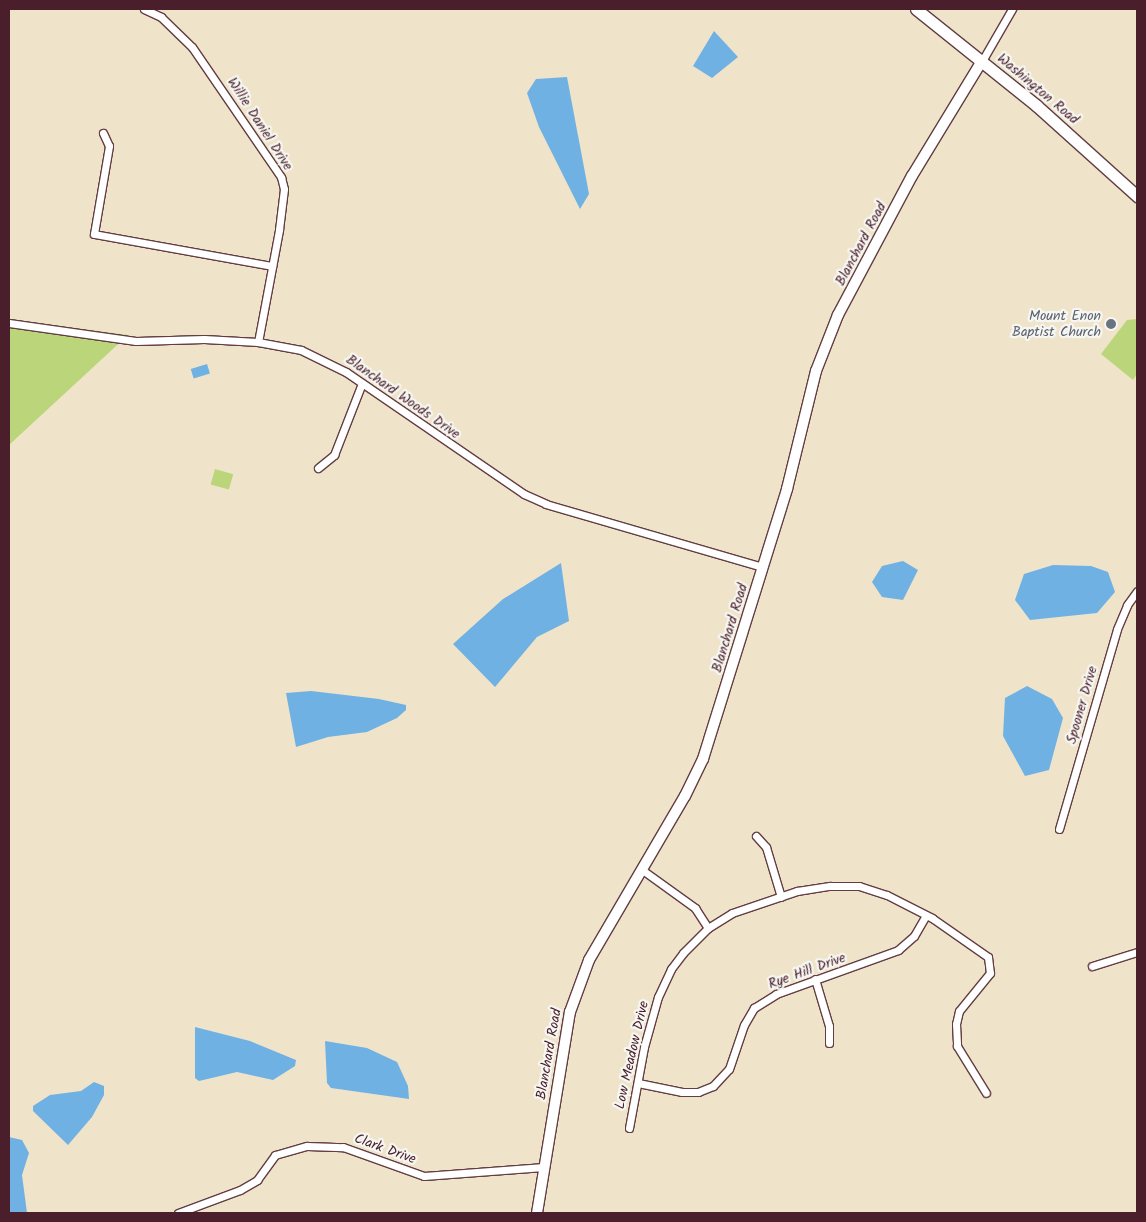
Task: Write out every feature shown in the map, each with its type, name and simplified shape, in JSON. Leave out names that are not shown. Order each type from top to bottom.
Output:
[{"type":"main road","name":"Washington Road","points":[[916,9],[1038,106],[1137,196]]},
{"type":"street","name":"Willie Daniel Drive","points":[[144,9],[161,17],[192,47],[281,177],[284,189],[258,342]]},
{"type":"street","points":[[982,61],[1012,9]]},
{"type":"street","name":"Blanchard Road","points":[[537,1213],[570,1012],[589,960],[685,796],[703,759],[763,567],[816,371],[838,315],[912,176],[982,61]]},
{"type":"street","points":[[102,133],[109,146],[94,234],[272,266]]},
{"type":"street","name":"Blanchard Woods Drive","points":[[9,323],[136,341],[204,339],[258,342],[301,350],[325,359],[524,494],[546,504],[763,567]]},
{"type":"street","points":[[318,468],[334,455],[362,383]]},
{"type":"street","name":"Spooner Drive","points":[[1059,830],[1117,629],[1127,605],[1137,591]]},
{"type":"street","points":[[756,836],[766,847],[781,897]]},
{"type":"street","points":[[641,869],[695,908],[708,928]]},
{"type":"street","name":"Low Meadow Drive","points":[[629,1128],[658,997],[671,969],[708,928],[732,913],[781,897],[830,886],[858,886],[887,895],[926,915],[972,944],[988,958],[991,966],[982,984],[960,1011],[956,1024],[957,1046],[986,1093]]},
{"type":"street","name":"Rye Hill Drive","points":[[638,1083],[682,1092],[698,1092],[713,1086],[729,1069],[744,1025],[754,1008],[776,994],[898,950],[914,936],[926,915]]},
{"type":"street","points":[[1092,966],[1137,952]]},
{"type":"street","points":[[815,979],[829,1026],[828,1043]]},
{"type":"street","name":"Clark Drive","points":[[178,1213],[240,1190],[257,1180],[275,1155],[307,1146],[343,1147],[424,1176],[544,1167]]},
{"type":"green space","points":[[9,319],[128,335],[9,445]]},
{"type":"green space","points":[[1137,319],[1137,374],[1133,380],[1101,354],[1127,320]]},
{"type":"green space","points":[[215,469],[233,474],[229,490],[211,484]]},
{"type":"water","points":[[714,31],[738,57],[712,78],[693,66]]},
{"type":"water","points":[[567,77],[589,194],[580,209],[539,127],[527,93],[536,79]]},
{"type":"water","points":[[207,364],[210,374],[194,379],[191,369]]},
{"type":"water","points":[[903,561],[918,570],[903,600],[882,597],[872,582],[882,566]]},
{"type":"water","points":[[561,563],[569,621],[537,637],[495,687],[453,644],[503,599]]},
{"type":"water","points":[[1053,565],[1091,566],[1108,572],[1115,592],[1097,613],[1030,620],[1015,600],[1024,574]]},
{"type":"water","points":[[1027,686],[1052,699],[1063,718],[1049,770],[1025,776],[1003,736],[1005,698]]},
{"type":"water","points":[[311,691],[379,699],[406,705],[406,710],[397,718],[367,732],[328,737],[296,747],[286,693]]},
{"type":"water","points":[[195,1027],[250,1041],[296,1060],[295,1066],[273,1080],[237,1072],[199,1081],[195,1078]]},
{"type":"water","points":[[325,1041],[367,1048],[397,1062],[408,1086],[409,1099],[331,1088],[327,1083]]},
{"type":"water","points":[[94,1082],[104,1086],[104,1095],[92,1117],[68,1145],[33,1111],[33,1106],[50,1095],[81,1091]]},
{"type":"water","points":[[9,1137],[22,1140],[29,1153],[22,1175],[27,1213],[9,1213]]},
{"type":"place","name":"Mount Enon Baptist Church","points":[[1111,324]]}]
